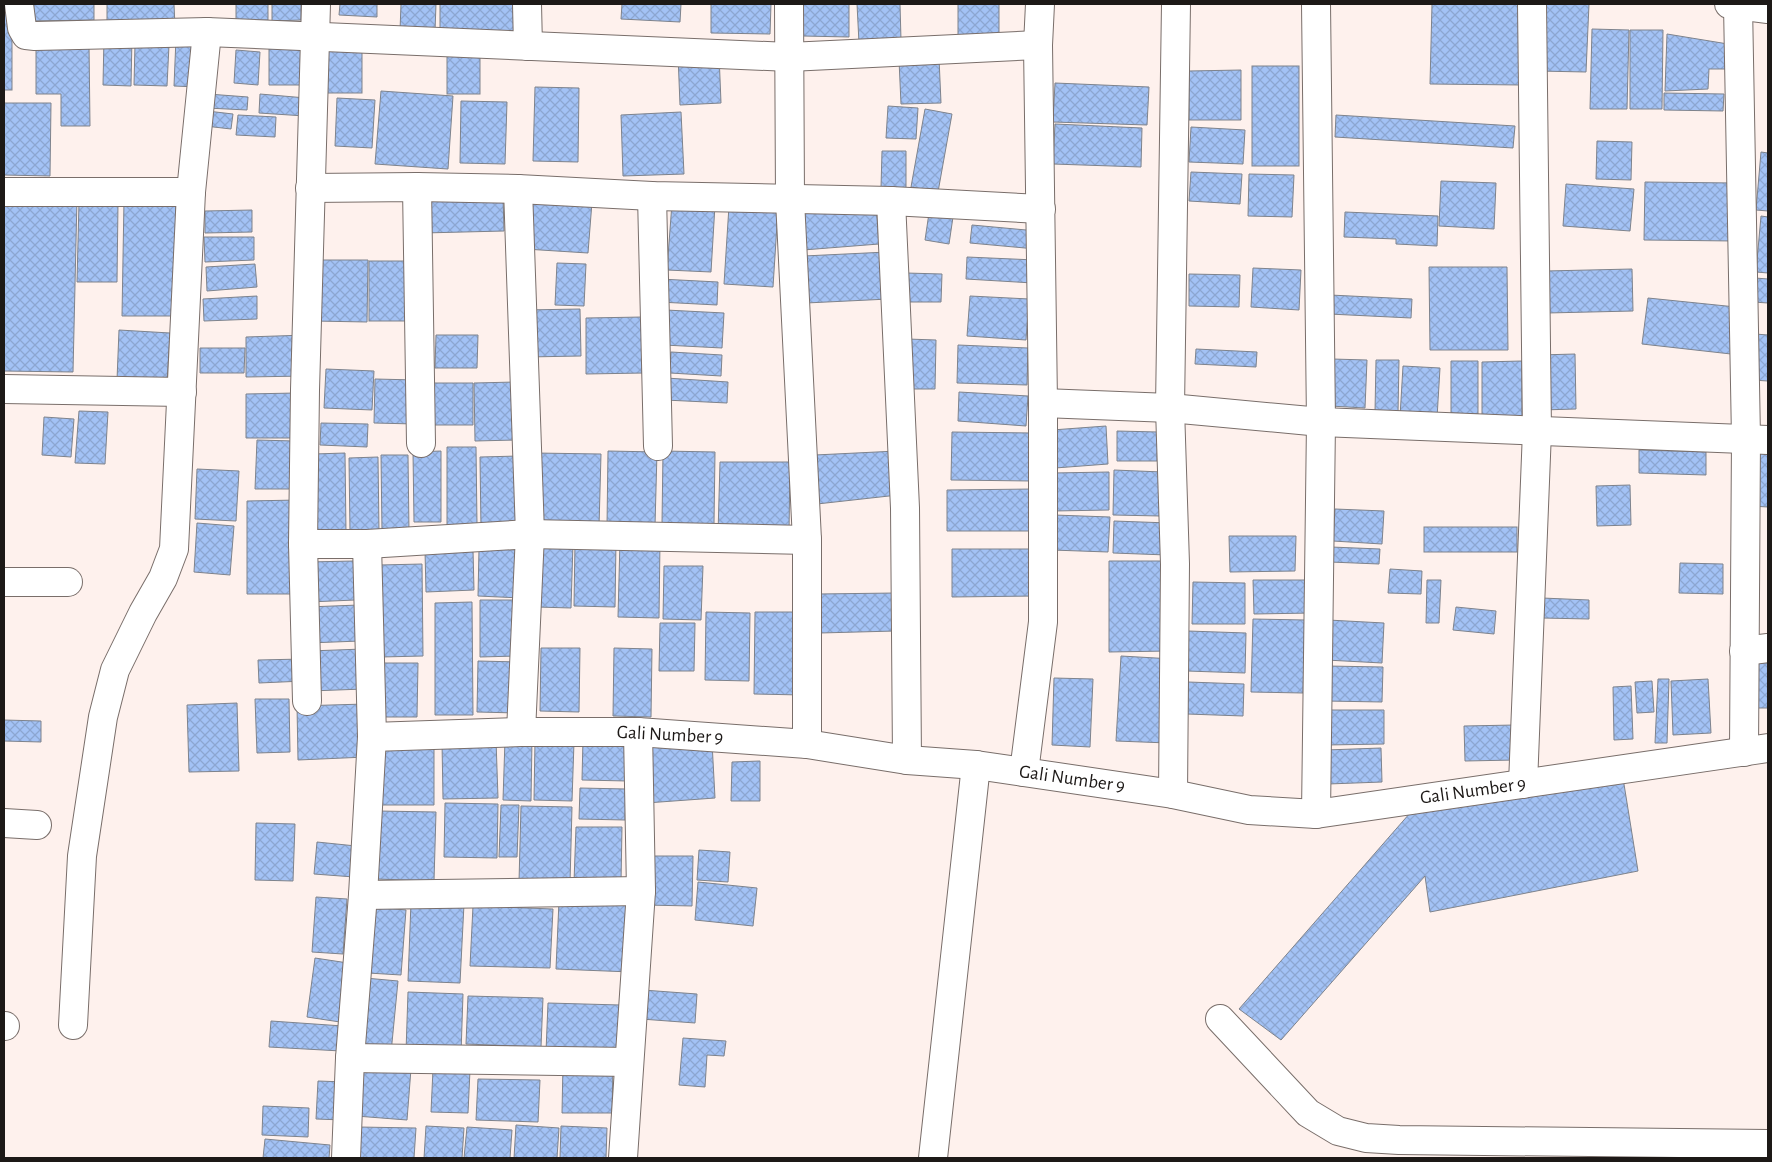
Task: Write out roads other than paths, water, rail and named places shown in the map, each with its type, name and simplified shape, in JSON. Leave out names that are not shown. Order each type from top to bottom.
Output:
[{"type":"street","points":[[19,4],[22,28],[26,35],[208,32],[789,57],[1038,45]]},
{"type":"street","points":[[307,701],[303,544],[310,188],[316,4]]},
{"type":"street","points":[[528,4],[528,46]]},
{"type":"street","points":[[789,4],[790,200],[807,540],[807,744]]},
{"type":"street","points":[[1024,772],[1042,622],[1043,403],[1038,45],[1040,4]]},
{"type":"street","points":[[1174,794],[1175,564],[1170,408],[1176,4]]},
{"type":"street","points":[[1316,4],[1321,422],[1316,814]]},
{"type":"street","points":[[1522,784],[1538,431],[1532,4]]},
{"type":"street","points":[[1756,750],[1757,439],[1734,4],[1768,9]]},
{"type":"street","points":[[73,1025],[82,856],[103,717],[115,670],[143,613],[163,578],[174,549],[191,192],[208,32]]},
{"type":"street","points":[[310,188],[417,187],[518,189],[652,196],[892,201],[1041,209]]},
{"type":"street","points":[[417,187],[421,443]]},
{"type":"street","points":[[518,189],[530,534],[521,732]]},
{"type":"street","points":[[4,192],[191,192]]},
{"type":"street","points":[[652,196],[658,446]]},
{"type":"street","points":[[892,201],[904,508],[907,760]]},
{"type":"street","points":[[4,389],[182,392]]},
{"type":"street","points":[[1043,403],[1170,408],[1321,422],[1757,439]]},
{"type":"street","points":[[303,544],[367,544],[530,534],[807,540]]},
{"type":"street","points":[[346,1158],[350,1058],[363,895],[372,737],[367,544]]},
{"type":"street","points":[[4,582],[68,582]]},
{"type":"street","name":"Gali Number 9","points":[[372,737],[521,732],[638,732],[807,744],[907,760],[976,765],[1174,794],[1249,810],[1316,814],[1756,750]]},
{"type":"street","points":[[623,1158],[641,891],[638,732]]},
{"type":"street","points":[[933,1158],[976,765]]},
{"type":"street","points":[[4,822],[37,825]]},
{"type":"street","points":[[363,895],[641,891]]},
{"type":"street","points":[[1220,1019],[1308,1112],[1338,1131],[1366,1138],[1399,1140],[1768,1144]]},
{"type":"street","points":[[350,1058],[629,1062]]}]
